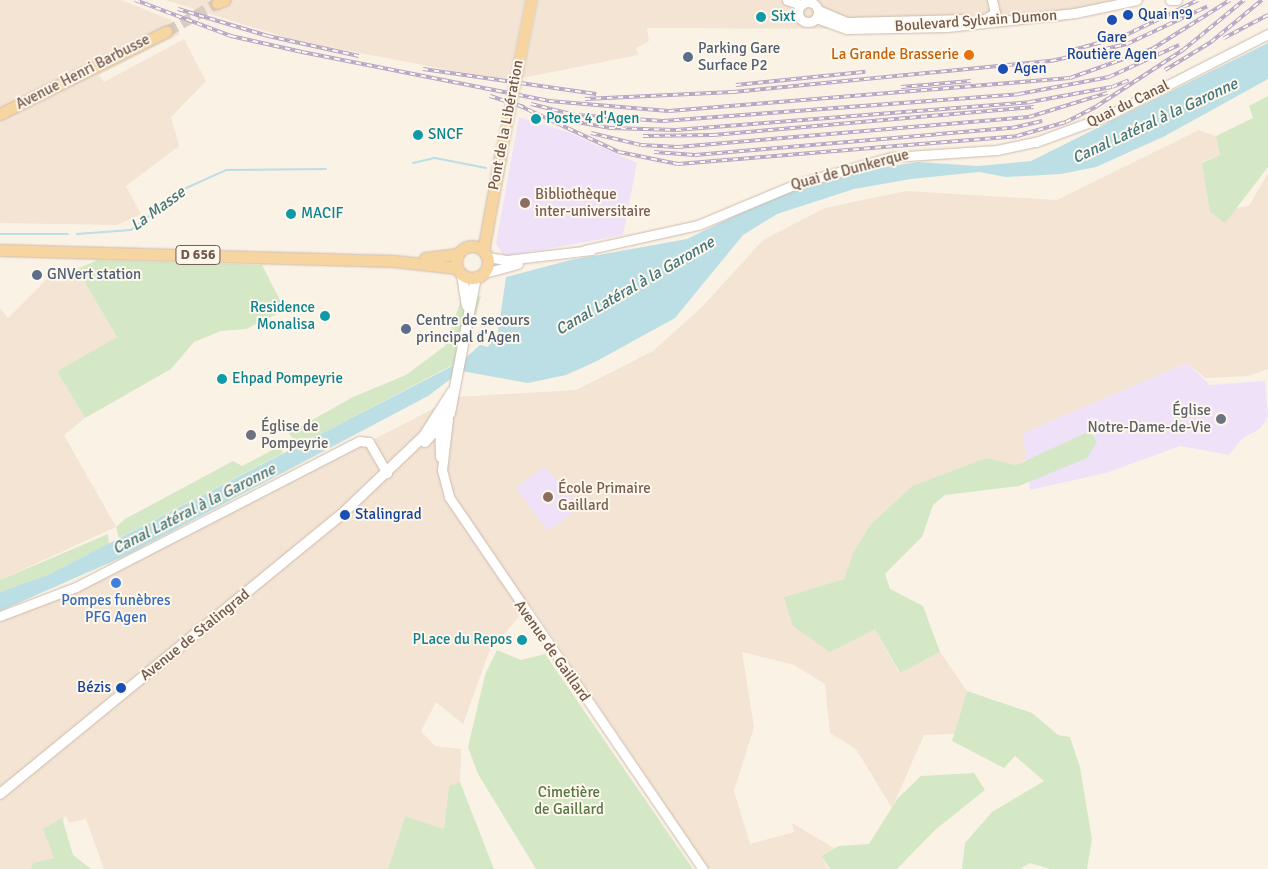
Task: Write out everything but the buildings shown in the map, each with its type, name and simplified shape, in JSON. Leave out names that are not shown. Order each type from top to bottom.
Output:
[{"type":"main road","name":"Pont de la Libération","points":[[480,275],[485,254],[498,156],[526,0]]},
{"type":"main road","name":"Pont de la Libération","points":[[470,246],[483,220],[531,0]]},
{"type":"main road","name":"Avenue Henri Barbusse","points":[[0,114],[167,31]]},
{"type":"main road","points":[[480,275],[460,272],[458,254],[470,246],[485,254]]},
{"type":"main road","name":"D 656","points":[[0,250],[397,261],[458,254]]},
{"type":"main road","name":"D 656","points":[[397,261],[460,272]]},
{"type":"main road","name":"Avenue de Stalingrad","points":[[460,272],[468,311]]},
{"type":"main road","name":"Avenue de Stalingrad","points":[[0,794],[252,590],[387,472],[437,432],[448,419],[468,311],[480,275]]},
{"type":"main road","name":"Avenue de Stalingrad","points":[[387,472],[445,407],[452,391]]},
{"type":"street","points":[[992,0],[996,17]]},
{"type":"street","name":"Boulevard Sylvain Dumon","points":[[817,14],[847,29],[961,25],[996,17],[1075,14],[1137,0]]},
{"type":"street","points":[[1170,0],[1177,0]]},
{"type":"street","points":[[817,14],[811,3],[795,4],[804,21],[817,14],[846,22],[975,22]]},
{"type":"street","name":"Quai du Canal","points":[[981,150],[1015,147],[1094,122],[1268,34]]},
{"type":"street","name":"Quai de Dunkerque","points":[[485,254],[506,260],[585,250],[725,214],[796,184],[892,157],[981,150]]},
{"type":"street","name":"Quai de Dunkerque","points":[[480,275],[556,254]]},
{"type":"street","points":[[442,470],[437,432],[445,407]]},
{"type":"street","name":"Avenue de Gaillard","points":[[448,419],[442,470],[449,497],[464,522],[703,869]]},
{"type":"street","points":[[0,616],[76,587],[359,441],[369,442],[387,472]]},
{"type":"shaded area","points":[[0,0],[121,0],[171,20],[180,34],[99,75],[104,82],[184,39],[206,81],[171,117],[179,146],[126,186],[141,214],[117,225],[0,223]]},
{"type":"shaded area","points":[[166,0],[1147,0],[1058,22],[949,29],[647,28],[649,41],[636,48],[638,55],[507,81],[297,41]]},
{"type":"shaded area","points":[[519,117],[568,132],[637,163],[623,235],[504,257],[496,243]]},
{"type":"shaded area","points":[[1199,130],[1216,136],[1220,155],[1202,162],[1225,222],[1234,208],[1249,206],[1268,173],[1268,369],[1248,376],[1205,378],[1187,363],[1024,433],[1026,459],[1016,465],[986,458],[912,486],[870,525],[853,553],[844,579],[784,597],[875,629],[899,673],[940,652],[967,691],[954,734],[924,735],[892,808],[856,749],[830,733],[825,684],[794,665],[742,652],[754,727],[734,791],[750,844],[794,832],[792,823],[834,848],[821,856],[828,869],[708,869],[530,604],[489,652],[463,724],[436,702],[421,731],[435,746],[461,749],[460,782],[449,787],[444,829],[405,816],[388,869],[104,869],[86,819],[69,823],[65,815],[54,858],[33,863],[31,869],[0,869],[0,619],[103,579],[456,397],[576,390],[653,351],[702,307],[763,240],[825,208],[906,191],[1057,200]]},
{"type":"shaded area","points":[[58,268],[77,269],[117,337],[57,371],[85,418],[64,435],[116,527],[0,580],[0,308],[8,318]]},
{"type":"shaded area","points":[[1187,363],[1210,385],[1265,381],[1268,416],[1261,428],[1242,439],[1229,455],[1180,446],[1106,473],[1030,490],[1023,433]]},
{"type":"shaded area","name":"École Primaire Gaillard","points":[[544,467],[581,506],[548,531],[516,488]]},
{"type":"green space","points":[[1268,96],[1268,167],[1225,223],[1210,212],[1202,163],[1220,155],[1216,136],[1253,118],[1249,106]]},
{"type":"green space","points":[[98,260],[262,265],[285,310],[246,329],[221,331],[194,342],[171,369],[85,418],[57,371],[117,337],[77,269]]},
{"type":"green space","points":[[481,296],[464,359],[298,446],[289,433],[353,397],[406,375],[445,346],[460,303]]},
{"type":"green space","points":[[1090,431],[1097,442],[1087,458],[1019,486],[945,495],[933,505],[922,537],[885,574],[890,589],[923,606],[940,652],[900,673],[875,629],[830,652],[793,626],[784,597],[844,579],[853,553],[870,525],[912,486],[986,458],[1016,465]]},
{"type":"green space","points":[[280,446],[283,453],[119,538],[116,527],[125,519],[233,461],[242,466]]},
{"type":"green space","points":[[108,534],[109,544],[50,574],[0,592],[0,580]]},
{"type":"green space","name":"Cimetière de Gaillard","points":[[497,650],[521,660],[545,654],[693,869],[536,869],[478,774],[468,747],[485,675]]},
{"type":"green space","points":[[967,691],[1032,713],[1058,735],[1070,737],[1080,767],[1092,839],[1087,869],[1050,869],[1030,863],[1020,869],[962,869],[965,843],[992,812],[1044,781],[1015,756],[1004,768],[952,741]]},
{"type":"green space","points":[[974,773],[985,790],[935,830],[897,869],[830,869],[821,856],[839,846],[869,844],[898,798],[921,776]]},
{"type":"green space","points":[[460,782],[494,869],[388,869],[405,816],[444,829],[449,786]]},
{"type":"green space","points":[[62,818],[73,855],[91,869],[31,869],[33,863],[54,858],[43,829]]},
{"type":"water","name":"Canal Latéral à la Garonne","points":[[1268,43],[1268,79],[1165,136],[1096,167],[1061,174],[1006,177],[979,172],[911,179],[854,189],[777,214],[743,235],[675,318],[595,362],[566,375],[528,383],[461,371],[428,396],[127,555],[0,611],[0,592],[50,574],[462,361],[480,345],[488,347],[498,332],[506,277],[571,260],[687,239],[780,194],[867,170],[918,162],[978,166],[1031,161]]},
{"type":"waterway","name":"La Masse","points":[[413,163],[435,158],[486,168]]},
{"type":"waterway","name":"La Masse","points":[[77,234],[131,230],[184,189],[226,170],[326,169]]},
{"type":"waterway","name":"La Masse","points":[[0,234],[68,234]]},
{"type":"tunnel","points":[[167,31],[217,3]]},
{"type":"railway","points":[[135,0],[231,36],[302,52],[549,101],[669,111],[1070,78],[1152,49],[1230,0]]},
{"type":"railway","points":[[1073,50],[1124,36],[1198,0]]},
{"type":"railway","points":[[518,105],[619,152],[678,164],[1017,136],[1066,122],[1097,106],[1183,50],[1244,0]]},
{"type":"railway","points":[[1165,70],[1211,42],[1262,0]]},
{"type":"railway","points":[[585,99],[733,92],[1051,61],[1127,44],[1208,6]]},
{"type":"railway","points":[[178,9],[268,36],[359,56]]},
{"type":"railway","points":[[1224,38],[1268,15]]},
{"type":"railway","points":[[531,104],[575,115],[663,121],[1019,94],[1109,77],[1179,45]]},
{"type":"railway","points":[[423,69],[596,94]]},
{"type":"railway","points":[[736,85],[865,72]]},
{"type":"railway","points":[[566,120],[610,128],[676,130],[1030,102],[1112,87],[1129,80]]},
{"type":"railway","points":[[901,87],[971,81]]},
{"type":"railway","points":[[591,133],[641,145],[678,147],[1029,117],[1107,93]]},
{"type":"railway","points":[[490,96],[524,107]]},
{"type":"railway","points":[[643,136],[713,135],[1034,107]]},
{"type":"railway","points":[[654,152],[695,155],[1012,128],[1042,121]]},
{"type":"place","name":"Quai n°9","points":[[1128,15]]},
{"type":"place","name":"Sixt","points":[[761,17]]},
{"type":"place","name":"Gare Routière Agen","points":[[1112,20]]},
{"type":"place","name":"La Grande Brasserie","points":[[969,55]]},
{"type":"place","name":"Parking Gare Surface P2","points":[[688,57]]},
{"type":"place","name":"Agen","points":[[1003,69]]},
{"type":"place","name":"Poste 4 d'Agen","points":[[536,119]]},
{"type":"place","name":"SNCF","points":[[418,135]]},
{"type":"place","name":"Bibliothèque inter-universitaire","points":[[525,203]]},
{"type":"place","name":"MACIF","points":[[291,214]]},
{"type":"place","name":"GNVert station","points":[[37,275]]},
{"type":"place","name":"Residence Monalisa","points":[[325,316]]},
{"type":"place","name":"Centre de secours principal d'Agen","points":[[406,329]]},
{"type":"place","name":"Ehpad Pompeyrie","points":[[222,379]]},
{"type":"place","name":"Église Notre-Dame-de-Vie","points":[[1221,419]]},
{"type":"place","name":"Église de Pompeyrie","points":[[251,435]]},
{"type":"place","name":"École Primaire Gaillard","points":[[548,497]]},
{"type":"place","name":"Stalingrad","points":[[345,515]]},
{"type":"place","name":"Pompes funèbres PFG Agen","points":[[116,583]]},
{"type":"place","name":"PLace du Repos","points":[[522,640]]},
{"type":"place","name":"Bézis","points":[[121,688]]}]
